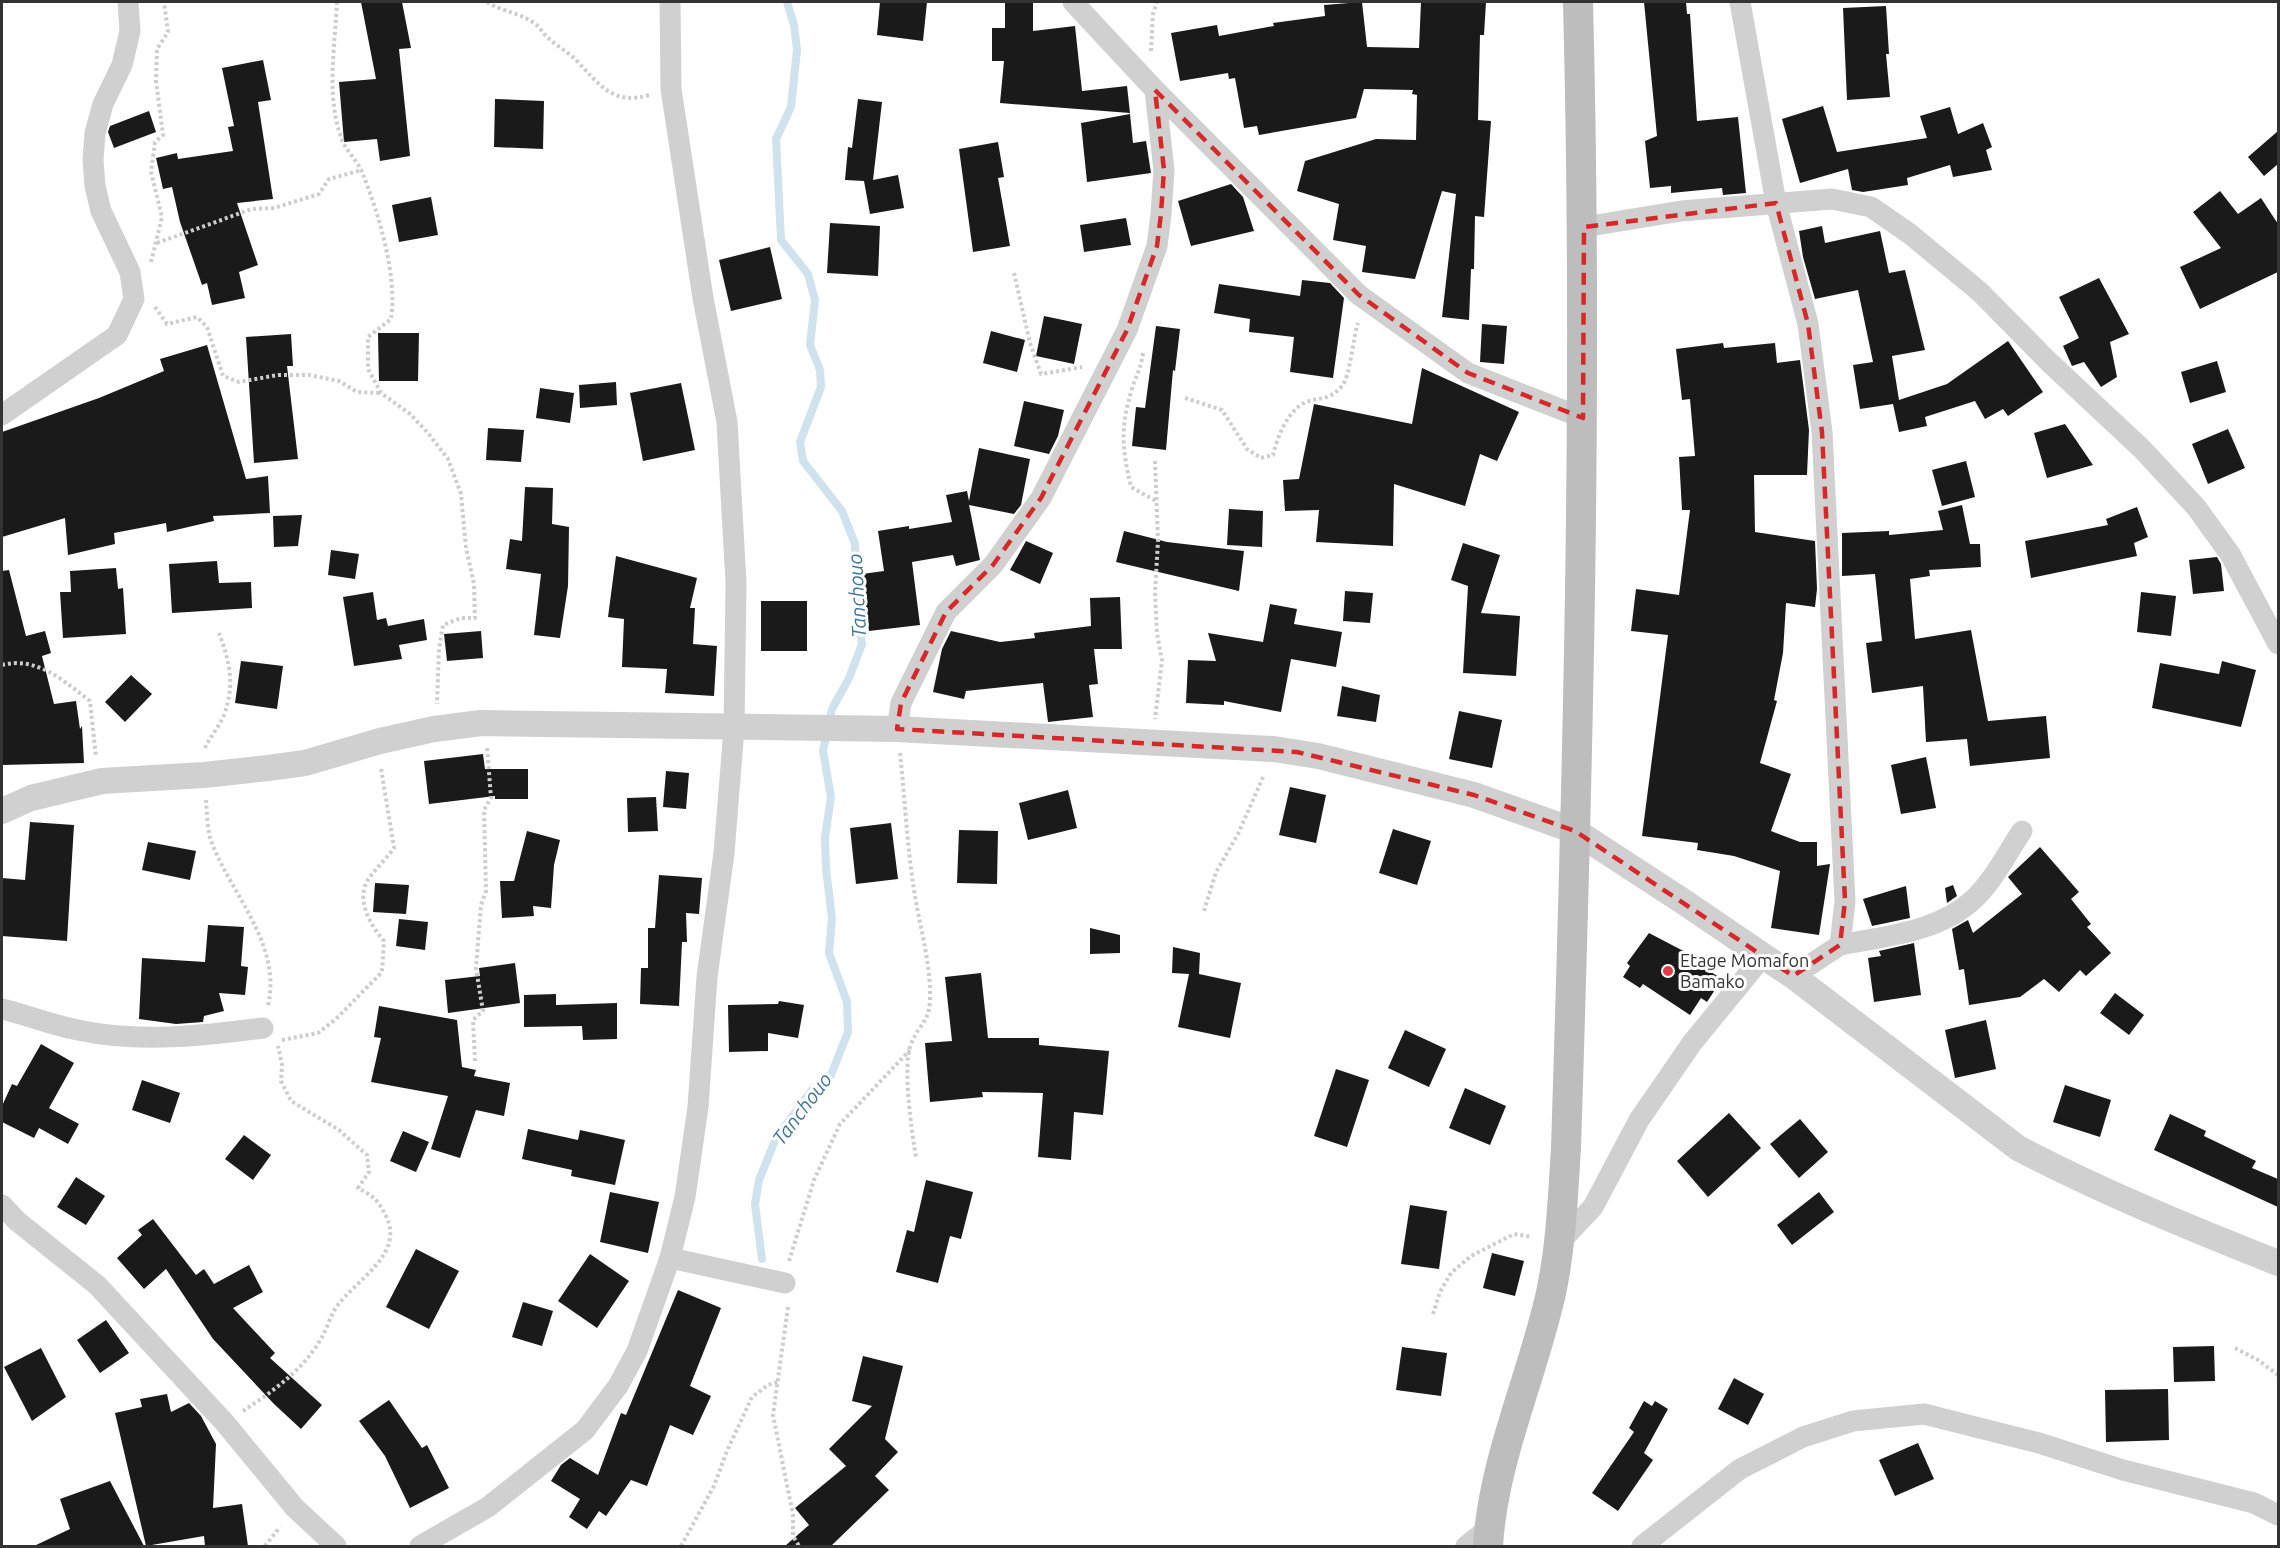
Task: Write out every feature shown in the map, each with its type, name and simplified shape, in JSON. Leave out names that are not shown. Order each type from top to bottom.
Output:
[{"type":"main road","points":[[1488,1537],[1505,1457],[1551,1293],[1559,1243],[1566,1148],[1583,418],[1584,227],[1578,2]]},
{"type":"street","points":[[2,415],[117,335],[134,299],[130,272],[101,211],[95,186],[93,160],[95,133],[103,104],[122,65],[130,31],[128,2]]},
{"type":"street","points":[[420,1546],[488,1507],[585,1430],[618,1386],[637,1351],[670,1258],[685,1197],[698,1107],[707,976],[724,853],[734,729],[736,583],[727,422],[703,298],[671,89],[670,2]]},
{"type":"street","points":[[1073,2],[1155,90],[1359,295],[1468,373],[1583,418]]},
{"type":"street","points":[[1740,2],[1776,203],[1808,324],[1822,432],[1845,901],[1840,945]]},
{"type":"street","points":[[897,729],[902,703],[946,612],[993,565],[1021,530],[1041,498],[1127,330],[1157,246],[1161,214],[1164,170],[1155,90]]},
{"type":"street","points":[[1584,227],[1681,211],[1832,199],[1871,207],[1910,234],[1980,292],[2049,362],[2142,449],[2196,507],[2230,554],[2278,644]]},
{"type":"street","points":[[2,811],[31,798],[102,781],[204,776],[305,763],[380,741],[434,729],[481,723],[548,722],[734,729],[897,729],[1274,749],[1318,756],[1474,795],[1575,831],[1764,955],[2018,1148],[2060,1170],[2184,1225],[2278,1263]]},
{"type":"street","points":[[1793,976],[1840,945],[1906,932],[1942,921],[1973,900],[1988,883],[2022,831]]},
{"type":"street","points":[[1559,1243],[1593,1207],[1639,1120],[1692,1043],[1764,955]]},
{"type":"street","points":[[2,1009],[76,1030],[132,1037],[211,1034],[263,1028]]},
{"type":"street","points":[[2,1205],[17,1221],[98,1285],[225,1423],[296,1508],[336,1546]]},
{"type":"street","points":[[670,1258],[785,1283]]},
{"type":"street","points":[[1642,1546],[1740,1469],[1803,1437],[1853,1421],[1924,1413],[2039,1443],[2123,1470],[2254,1503],[2278,1515]]},
{"type":"street","points":[[1466,1546],[1488,1537]]},
{"type":"path","points":[[164,2],[168,32],[158,49],[156,81],[163,135],[154,142],[151,172],[162,217],[157,243],[146,277],[134,299],[153,305],[167,324],[197,317],[207,327],[223,376],[239,382],[278,375],[309,375],[339,381],[357,393],[381,393]]},
{"type":"path","points":[[337,2],[332,87],[341,139],[362,170],[387,256],[394,301],[391,319],[368,337],[368,369],[381,393],[409,413],[448,459],[461,494],[466,548],[474,584],[475,618],[461,618],[443,625],[439,649],[439,680],[434,729]]},
{"type":"path","points":[[487,2],[533,22],[548,38],[573,57],[598,84],[615,96],[634,100],[671,89]]},
{"type":"path","points":[[1155,90],[1151,52],[1153,14],[1158,2]]},
{"type":"path","points":[[157,243],[252,209],[274,208],[311,197],[318,194],[329,178],[362,170]]},
{"type":"path","points":[[1014,273],[1030,344],[1041,374],[1092,366],[1112,360]]},
{"type":"path","points":[[1185,398],[1222,410],[1247,449],[1261,458],[1274,455],[1276,442],[1296,410],[1305,402],[1324,400],[1343,385],[1350,365],[1350,348],[1359,318],[1359,295]]},
{"type":"path","points":[[1135,305],[1144,350],[1141,371],[1132,388],[1121,448],[1131,488],[1156,501]]},
{"type":"path","points":[[1155,461],[1158,541],[1155,592],[1157,633],[1162,661],[1155,744]]},
{"type":"path","points":[[219,633],[230,660],[232,688],[223,716],[206,747],[204,776],[210,840],[264,942],[272,986],[263,1028]]},
{"type":"path","points":[[2,665],[9,663],[38,666],[56,674],[90,701],[94,747],[102,781]]},
{"type":"path","points":[[475,1061],[473,1020],[483,1011],[476,968],[481,905],[486,891],[484,810],[491,798],[487,745],[481,723]]},
{"type":"path","points":[[897,729],[910,860],[930,990],[928,1018],[911,1044],[910,1050],[908,1079],[916,1157]]},
{"type":"path","points":[[225,1423],[270,1394],[304,1361],[320,1340],[337,1306],[371,1271],[388,1248],[392,1227],[376,1197],[358,1188],[369,1172],[367,1155],[339,1130],[291,1101],[281,1081],[282,1065],[277,1041],[318,1033],[336,1019],[382,972],[384,941],[369,923],[364,899],[368,878],[394,848],[383,786],[380,741]]},
{"type":"path","points":[[1204,910],[1216,872],[1238,834],[1274,749]]},
{"type":"path","points":[[1433,1314],[1440,1292],[1451,1273],[1492,1243],[1514,1234],[1559,1243]]},
{"type":"path","points":[[2235,1348],[2258,1360],[2278,1375]]},
{"type":"path","points":[[681,1546],[714,1486],[752,1397],[768,1385],[778,1382]]},
{"type":"highlighted area","points":[[1155,90],[1359,295],[1468,373],[1583,418],[1584,227],[1776,203],[1808,324],[1822,432],[1845,901],[1840,945],[1793,976],[1575,831],[1474,795],[1297,752],[897,729],[901,703],[946,612],[993,565],[1041,498],[1127,330],[1157,246],[1161,214],[1164,170]]},
{"type":"building","points":[[361,2],[402,2],[411,48],[399,49],[410,156],[380,161],[377,139],[344,142],[339,82],[376,79]]},
{"type":"building","points":[[880,2],[927,2],[923,41],[877,35]]},
{"type":"building","points":[[1005,2],[1033,2],[1033,31],[1075,26],[1082,91],[1127,86],[1130,113],[1000,103],[1004,61],[992,61],[992,28],[1005,28]]},
{"type":"building","points":[[1362,2],[1367,47],[1419,48],[1421,2],[1486,2],[1484,35],[1480,35],[1478,120],[1491,121],[1484,217],[1475,216],[1474,269],[1471,269],[1469,320],[1442,317],[1456,194],[1442,191],[1415,279],[1362,272],[1366,246],[1333,240],[1339,204],[1297,191],[1305,161],[1376,139],[1416,140],[1417,95],[1412,94],[1413,90],[1364,89],[1356,118],[1259,135],[1257,126],[1244,128],[1235,78],[1229,79],[1228,73],[1180,81],[1171,33],[1217,25],[1219,36],[1274,26],[1273,23],[1325,16],[1324,5]]},
{"type":"building","points":[[1644,2],[1686,2],[1687,14],[1690,14],[1697,121],[1738,117],[1746,193],[1723,195],[1722,188],[1671,193],[1671,186],[1650,188],[1645,141],[1657,136]]},
{"type":"building","points":[[1886,6],[1889,54],[1886,54],[1890,97],[1847,100],[1843,8]]},
{"type":"building","points":[[263,60],[271,100],[258,102],[273,199],[237,203],[258,265],[239,272],[245,298],[212,305],[207,283],[202,285],[180,222],[172,187],[163,189],[156,158],[177,153],[178,159],[233,151],[228,127],[234,126],[222,68]]},
{"type":"building","points":[[495,99],[544,101],[543,149],[494,147]]},
{"type":"building","points":[[858,99],[882,102],[873,180],[898,175],[904,208],[870,214],[864,181],[845,180],[848,147],[852,148]]},
{"type":"building","points":[[1823,106],[1837,152],[1927,138],[1920,116],[1950,107],[1958,134],[1983,123],[1992,147],[1986,150],[1992,170],[1953,177],[1950,165],[1907,178],[1908,185],[1863,192],[1852,190],[1848,169],[1800,183],[1782,119]]},
{"type":"building","points":[[149,111],[156,132],[114,148],[108,132],[110,126]]},
{"type":"building","points":[[1130,114],[1133,143],[1146,141],[1151,173],[1087,182],[1081,123]]},
{"type":"building","points":[[2278,131],[2278,164],[2264,176],[2248,157]]},
{"type":"building","points":[[998,142],[1004,177],[998,178],[1010,246],[973,252],[959,149]]},
{"type":"building","points":[[1231,184],[1243,197],[1254,231],[1191,246],[1178,201]]},
{"type":"building","points":[[2220,191],[2238,214],[2261,198],[2278,224],[2278,272],[2200,309],[2180,267],[2221,248],[2193,212]]},
{"type":"building","points":[[431,197],[438,235],[399,242],[392,205]]},
{"type":"building","points":[[1126,218],[1131,245],[1084,252],[1080,225]]},
{"type":"building","points":[[830,223],[880,226],[878,276],[827,273]]},
{"type":"building","points":[[1822,226],[1825,243],[1880,231],[1889,273],[1905,270],[1925,350],[1892,356],[1899,400],[1947,384],[2008,341],[2043,392],[2008,416],[2003,409],[1985,419],[1975,401],[1925,417],[1927,426],[1899,432],[1893,404],[1860,409],[1853,365],[1873,362],[1858,290],[1815,299],[1803,257],[1799,231]]},
{"type":"building","points":[[770,247],[782,299],[731,311],[719,260]]},
{"type":"building","points":[[2099,278],[2129,334],[2110,342],[2117,377],[2101,387],[2084,362],[2072,366],[2063,346],[2079,338],[2059,297]]},
{"type":"building","points":[[1302,280],[1330,283],[1344,298],[1333,378],[1290,372],[1294,337],[1249,332],[1250,319],[1214,313],[1219,284],[1300,296]]},
{"type":"building","points":[[1044,316],[1082,324],[1074,364],[1036,356]]},
{"type":"building","points":[[1482,324],[1507,326],[1504,364],[1480,362]]},
{"type":"building","points":[[1156,326],[1180,329],[1175,371],[1173,370],[1166,450],[1132,446],[1136,407],[1145,408]]},
{"type":"building","points":[[991,331],[1025,340],[1017,372],[983,363]]},
{"type":"building","points":[[378,333],[419,333],[418,381],[379,381]]},
{"type":"building","points":[[291,334],[293,366],[287,366],[298,459],[254,463],[246,337]]},
{"type":"building","points":[[1723,343],[1724,348],[1775,343],[1777,363],[1800,360],[1809,430],[1807,475],[1754,475],[1755,532],[1815,541],[1817,589],[1815,607],[1786,603],[1783,653],[1774,700],[1777,701],[1760,763],[1791,774],[1771,831],[1800,842],[1817,842],[1817,866],[1830,864],[1819,935],[1771,928],[1780,871],[1734,856],[1697,850],[1698,843],[1642,836],[1668,635],[1631,631],[1636,589],[1679,595],[1690,510],[1682,510],[1679,457],[1695,456],[1690,399],[1682,400],[1676,349]]},
{"type":"building","points":[[207,345],[246,479],[268,476],[270,513],[213,516],[214,521],[167,532],[166,523],[114,533],[115,544],[68,555],[65,518],[2,537],[2,432],[99,398],[164,371],[160,359]]},
{"type":"building","points":[[2217,361],[2226,392],[2190,403],[2181,372]]},
{"type":"building","points":[[1422,368],[1519,412],[1497,461],[1480,454],[1465,506],[1394,484],[1393,546],[1316,542],[1319,510],[1285,511],[1283,480],[1299,479],[1314,404],[1412,424]]},
{"type":"building","points":[[616,382],[617,405],[580,408],[579,385]]},
{"type":"building","points":[[681,383],[695,450],[643,461],[630,393]]},
{"type":"building","points":[[540,388],[574,393],[570,423],[536,418]]},
{"type":"building","points":[[1024,401],[1064,410],[1058,436],[1049,454],[1014,446]]},
{"type":"building","points":[[2065,424],[2093,465],[2047,478],[2034,433]]},
{"type":"building","points":[[488,428],[524,430],[521,462],[486,460]]},
{"type":"building","points":[[2228,429],[2245,468],[2208,484],[2192,444]]},
{"type":"building","points":[[979,448],[1030,459],[1021,505],[1014,514],[969,505],[980,560],[956,566],[953,555],[912,562],[920,625],[869,631],[862,574],[884,571],[878,531],[952,522],[946,495],[967,491],[969,501]]},
{"type":"building","points":[[1966,461],[1975,497],[1942,506],[1932,470]]},
{"type":"building","points":[[525,487],[553,488],[552,524],[569,527],[568,586],[560,638],[534,635],[541,574],[506,569],[510,539],[522,541]]},
{"type":"building","points":[[1962,505],[1970,544],[1980,544],[1981,567],[1929,570],[1930,576],[1910,579],[1915,639],[1971,630],[1988,721],[2046,716],[2050,758],[1970,766],[1967,739],[1926,742],[1923,686],[1872,693],[1866,643],[1882,641],[1875,574],[1842,576],[1842,533],[1889,531],[1889,535],[1943,530],[1938,511]]},
{"type":"building","points":[[2137,507],[2148,537],[2134,543],[2137,556],[2031,578],[2025,541],[2108,525],[2106,519]]},
{"type":"building","points":[[1229,509],[1263,511],[1262,547],[1227,545]]},
{"type":"building","points":[[302,515],[298,546],[274,547],[273,516]]},
{"type":"building","points":[[1124,531],[1167,542],[1244,551],[1239,591],[1116,562]]},
{"type":"building","points":[[1026,541],[1053,553],[1040,584],[1010,570]]},
{"type":"building","points":[[1463,543],[1500,555],[1481,613],[1520,616],[1516,676],[1463,673],[1468,586],[1451,580]]},
{"type":"building","points":[[331,550],[359,554],[355,579],[328,575]]},
{"type":"building","points":[[616,556],[697,578],[690,608],[695,608],[693,644],[717,646],[714,696],[665,693],[667,669],[622,667],[624,619],[608,617]]},
{"type":"building","points":[[2217,557],[2221,564],[2224,591],[2193,594],[2189,560]]},
{"type":"building","points":[[217,561],[219,583],[251,582],[252,608],[172,613],[169,564]]},
{"type":"building","points":[[116,568],[118,589],[123,588],[126,634],[63,638],[60,592],[71,592],[70,571]]},
{"type":"building","points":[[9,570],[26,636],[45,631],[51,653],[42,656],[54,704],[76,701],[80,729],[82,726],[84,763],[2,765],[2,571]]},
{"type":"building","points":[[1345,591],[1373,593],[1370,623],[1343,621]]},
{"type":"building","points":[[373,592],[377,620],[386,618],[388,626],[424,619],[427,640],[399,645],[402,659],[354,666],[343,597]]},
{"type":"building","points":[[2141,592],[2176,596],[2171,636],[2137,632]]},
{"type":"building","points":[[1120,597],[1122,649],[1094,649],[1098,684],[1089,685],[1093,717],[1048,722],[1043,683],[966,691],[964,699],[933,692],[942,649],[951,631],[1000,642],[1035,638],[1034,633],[1091,626],[1090,598]]},
{"type":"building","points":[[761,601],[807,601],[807,651],[761,651]]},
{"type":"building","points":[[1270,604],[1297,609],[1294,624],[1342,632],[1336,667],[1291,659],[1281,712],[1224,701],[1224,705],[1186,703],[1188,660],[1216,661],[1208,633],[1263,642]]},
{"type":"building","points":[[481,631],[483,658],[447,661],[444,634]]},
{"type":"building","points":[[241,661],[283,666],[277,709],[235,703]]},
{"type":"building","points":[[2222,661],[2256,670],[2241,727],[2152,708],[2160,663],[2219,674]]},
{"type":"building","points":[[131,675],[152,694],[125,722],[105,702]]},
{"type":"building","points":[[1342,686],[1380,695],[1376,722],[1337,716]]},
{"type":"building","points":[[1459,711],[1502,720],[1492,768],[1449,759]]},
{"type":"building","points":[[483,754],[485,769],[528,769],[528,799],[495,799],[495,796],[429,804],[424,761]]},
{"type":"building","points":[[1926,757],[1936,808],[1901,814],[1891,765]]},
{"type":"building","points":[[666,771],[689,773],[686,809],[663,807]]},
{"type":"building","points":[[1290,787],[1326,795],[1316,843],[1279,835]]},
{"type":"building","points":[[1068,790],[1077,828],[1028,840],[1019,803]]},
{"type":"building","points":[[656,797],[658,831],[628,832],[627,798]]},
{"type":"building","points":[[30,822],[74,825],[67,941],[2,936],[2,878],[25,880]]},
{"type":"building","points":[[891,823],[898,879],[856,884],[850,828]]},
{"type":"building","points":[[1393,829],[1431,841],[1417,885],[1379,873]]},
{"type":"building","points":[[959,830],[998,831],[997,884],[957,883]]},
{"type":"building","points":[[527,831],[560,840],[554,865],[551,908],[533,906],[534,916],[502,918],[500,881],[514,881]]},
{"type":"building","points":[[148,842],[196,851],[190,880],[142,870]]},
{"type":"building","points":[[2040,847],[2079,892],[2071,899],[2091,924],[2087,927],[2111,953],[2086,976],[2080,970],[2059,992],[2044,979],[2020,997],[1969,1005],[1964,969],[1959,970],[1952,929],[1968,920],[1973,933],[2022,894],[2008,877]]},
{"type":"building","points":[[659,875],[702,878],[699,914],[686,913],[687,942],[682,942],[679,1006],[640,1004],[641,968],[648,968],[648,928],[655,928]]},
{"type":"building","points":[[375,883],[409,885],[406,914],[373,912]]},
{"type":"building","points":[[1953,885],[1957,896],[1947,903],[1945,888]]},
{"type":"building","points":[[1906,886],[1910,918],[1872,926],[1863,899]]},
{"type":"building","points":[[399,919],[428,922],[425,950],[396,946]]},
{"type":"building","points":[[208,925],[244,927],[241,966],[248,967],[245,995],[219,993],[224,1011],[204,1016],[203,1022],[176,1024],[139,1019],[142,958],[205,962]]},
{"type":"building","points":[[1090,928],[1120,935],[1120,953],[1090,954]]},
{"type":"building","name":"Etage Momafon Bamako","points":[[1649,933],[1691,955],[1689,958],[1722,979],[1707,1002],[1701,998],[1690,1015],[1643,984],[1640,988],[1623,977],[1630,966],[1627,963]]},
{"type":"building","points":[[1914,943],[1921,995],[1874,1002],[1868,958],[1881,956],[1879,951]]},
{"type":"building","points":[[1173,947],[1200,953],[1199,974],[1241,983],[1230,1038],[1178,1027],[1189,974],[1172,973]]},
{"type":"building","points":[[515,963],[520,1003],[448,1013],[445,980],[480,976],[479,968]]},
{"type":"building","points":[[981,973],[988,1038],[1039,1038],[1039,1045],[1109,1051],[1103,1115],[1074,1112],[1071,1160],[1038,1157],[1043,1093],[982,1092],[983,1097],[930,1102],[925,1043],[952,1041],[945,977]]},
{"type":"building","points":[[2115,993],[2144,1015],[2129,1035],[2100,1013]]},
{"type":"building","points":[[556,994],[556,1005],[617,1003],[617,1039],[583,1040],[582,1026],[524,1027],[524,995]]},
{"type":"building","points":[[779,1001],[804,1005],[798,1038],[768,1033],[768,1051],[729,1052],[728,1005],[778,1004]]},
{"type":"building","points":[[379,1006],[457,1020],[462,1067],[476,1070],[474,1076],[510,1083],[504,1116],[476,1110],[460,1158],[431,1149],[448,1096],[371,1082],[381,1038],[374,1037]]},
{"type":"building","points":[[1986,1020],[1996,1069],[1955,1078],[1945,1030]]},
{"type":"building","points":[[1405,1030],[1446,1049],[1429,1087],[1388,1068]]},
{"type":"building","points":[[41,1044],[74,1063],[49,1108],[79,1124],[68,1144],[39,1128],[34,1138],[2,1122],[2,1106],[12,1084],[17,1086]]},
{"type":"building","points":[[1336,1069],[1369,1080],[1347,1147],[1314,1136]]},
{"type":"building","points":[[142,1080],[180,1093],[170,1123],[132,1110]]},
{"type":"building","points":[[2065,1085],[2111,1100],[2100,1137],[2053,1122]]},
{"type":"building","points":[[1465,1088],[1506,1106],[1490,1145],[1449,1128]]},
{"type":"building","points":[[1729,1113],[1761,1148],[1708,1197],[1677,1161]]},
{"type":"building","points":[[2170,1114],[2206,1131],[2204,1136],[2256,1161],[2252,1168],[2278,1179],[2278,1207],[2154,1150]]},
{"type":"building","points":[[1800,1119],[1828,1152],[1799,1178],[1770,1144]]},
{"type":"building","points":[[528,1129],[578,1140],[580,1130],[625,1140],[615,1185],[571,1176],[572,1170],[522,1159]]},
{"type":"building","points":[[403,1131],[429,1142],[416,1172],[390,1161]]},
{"type":"building","points":[[244,1135],[271,1155],[253,1180],[225,1159]]},
{"type":"building","points":[[76,1177],[105,1196],[86,1225],[57,1207]]},
{"type":"building","points":[[926,1180],[973,1192],[961,1239],[950,1236],[938,1283],[896,1272],[907,1230],[914,1232]]},
{"type":"building","points":[[610,1192],[659,1202],[648,1253],[600,1242]]},
{"type":"building","points":[[1819,1192],[1834,1212],[1792,1245],[1777,1225]]},
{"type":"building","points":[[1410,1205],[1447,1211],[1439,1269],[1401,1264]]},
{"type":"building","points":[[153,1219],[196,1275],[204,1269],[214,1284],[249,1265],[263,1292],[233,1308],[275,1353],[270,1358],[322,1405],[301,1429],[274,1404],[213,1339],[166,1269],[144,1289],[117,1258],[142,1235],[138,1230]]},
{"type":"building","points":[[416,1249],[459,1271],[429,1329],[386,1307]]},
{"type":"building","points":[[1492,1253],[1524,1261],[1515,1296],[1483,1288]]},
{"type":"building","points":[[590,1254],[629,1281],[597,1328],[558,1301]]},
{"type":"building","points":[[678,1290],[721,1308],[690,1386],[711,1396],[693,1435],[670,1425],[647,1486],[631,1480],[606,1516],[599,1511],[587,1529],[569,1517],[580,1499],[551,1481],[561,1465],[570,1458],[598,1475],[621,1413],[626,1415]]},
{"type":"building","points":[[523,1302],[553,1311],[542,1346],[512,1337]]},
{"type":"building","points":[[106,1320],[129,1353],[100,1373],[77,1340]]},
{"type":"building","points":[[2214,1346],[2215,1381],[2174,1382],[2173,1347]]},
{"type":"building","points":[[1402,1347],[1447,1353],[1441,1396],[1396,1390]]},
{"type":"building","points":[[41,1348],[66,1397],[32,1421],[4,1367]]},
{"type":"building","points":[[863,1356],[903,1366],[885,1439],[898,1452],[875,1476],[889,1490],[831,1546],[785,1546],[809,1525],[795,1508],[846,1466],[829,1449],[872,1406],[852,1401]]},
{"type":"building","points":[[1734,1378],[1764,1394],[1748,1425],[1718,1409]]},
{"type":"building","points":[[2168,1389],[2169,1440],[2106,1442],[2105,1390]]},
{"type":"building","points":[[167,1394],[171,1412],[189,1403],[201,1416],[216,1444],[213,1508],[242,1504],[248,1546],[205,1546],[204,1536],[146,1546],[115,1413],[142,1407],[140,1399]]},
{"type":"building","points":[[389,1400],[422,1448],[427,1445],[449,1488],[410,1508],[385,1456],[359,1421]]},
{"type":"building","points":[[1644,1401],[1652,1406],[1655,1401],[1668,1409],[1644,1453],[1653,1460],[1618,1511],[1592,1493],[1634,1432],[1629,1428]]},
{"type":"building","points":[[1918,1443],[1934,1479],[1895,1496],[1879,1460]]},
{"type":"building","points":[[110,1481],[144,1546],[34,1546],[70,1529],[60,1499]]},
{"type":"waterway","name":"Tanchouo","points":[[762,1259],[755,1204],[759,1180],[776,1138],[812,1090],[831,1075],[848,1032],[847,1002],[829,953],[832,918],[825,837],[831,797],[823,751],[832,709],[849,678],[862,644],[858,621],[855,544],[842,511],[803,461],[800,442],[821,387],[820,370],[810,345],[815,300],[808,274],[781,240],[776,139],[791,107],[797,50],[794,25],[787,2]]},
{"type":"place","name":"Etage Momafon Bamako","points":[[1668,971]]}]
